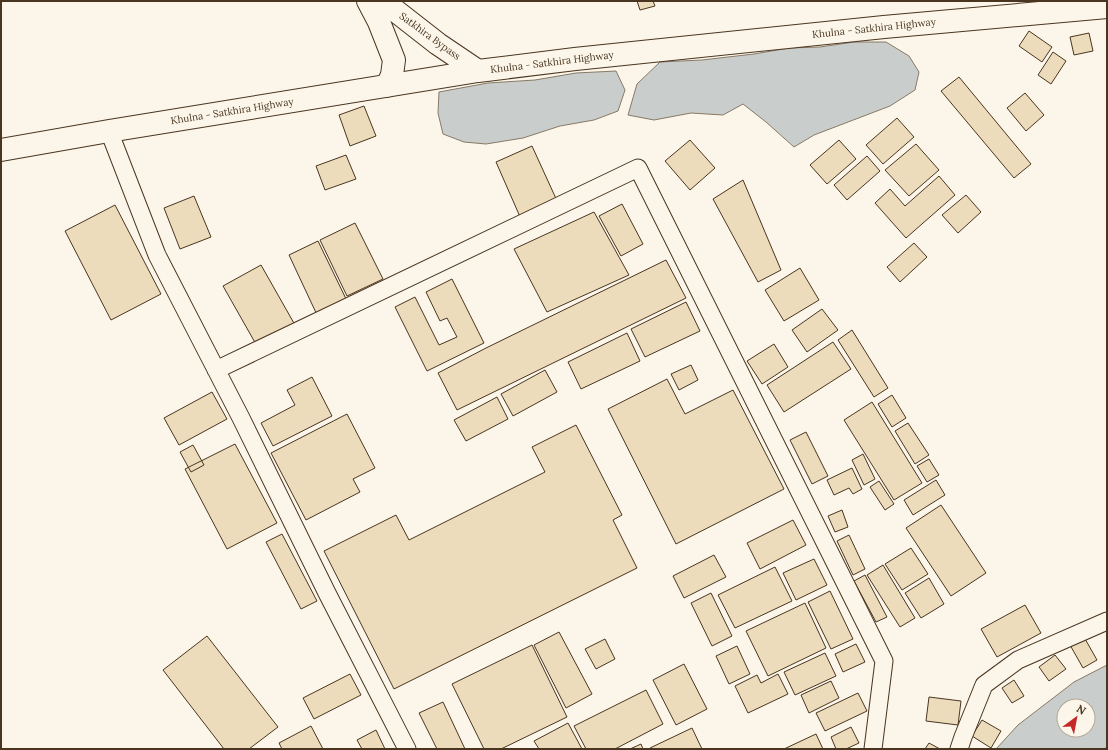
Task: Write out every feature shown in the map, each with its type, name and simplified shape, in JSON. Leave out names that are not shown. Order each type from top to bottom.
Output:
[{"type":"highway","points":[[368,1],[379,22],[394,60],[392,75],[387,86]]},
{"type":"highway","name":"Satkhira Bypass","points":[[382,1],[438,44],[478,71]]},
{"type":"highway","name":"Khulna - Satkhira Highway","points":[[1,150],[478,71],[575,59],[876,28],[1048,7],[1107,7]]},
{"type":"street","points":[[109,131],[157,255],[407,749]]},
{"type":"street","points":[[216,370],[638,168],[884,661],[873,749]]},
{"type":"street","points":[[959,749],[984,685],[1018,660],[1107,621]]},
{"type":"shaded area","points":[[854,42],[886,42],[909,56],[919,72],[915,90],[890,106],[814,135],[794,147],[743,104],[723,115],[691,113],[654,120],[628,115],[637,84],[660,62],[702,60],[789,48],[820,47]]},
{"type":"shaded area","points":[[616,71],[625,90],[618,111],[594,120],[560,126],[523,138],[486,144],[464,142],[443,134],[438,113],[439,92],[488,83],[535,80],[576,73]]},
{"type":"shaded area","points":[[1107,665],[1107,747],[1104,749],[996,749],[1018,725],[1074,682]]},
{"type":"building","points":[[637,1],[653,1],[655,6],[640,10]]},
{"type":"building","points":[[1029,31],[1052,47],[1042,62],[1019,46]]},
{"type":"building","points":[[1089,33],[1093,51],[1074,55],[1070,37]]},
{"type":"building","points":[[1053,52],[1066,61],[1051,84],[1038,75]]},
{"type":"building","points":[[959,77],[1031,164],[1014,178],[941,91]]},
{"type":"building","points":[[1025,93],[1044,115],[1026,131],[1007,108]]},
{"type":"building","points":[[364,106],[376,136],[350,146],[339,115]]},
{"type":"building","points":[[897,118],[914,137],[883,164],[866,145]]},
{"type":"building","points":[[690,140],[715,168],[690,190],[665,161]]},
{"type":"building","points":[[839,140],[856,159],[827,184],[810,165]]},
{"type":"building","points":[[916,144],[939,170],[909,196],[885,170]]},
{"type":"building","points":[[532,146],[558,203],[521,219],[496,162]]},
{"type":"building","points":[[346,155],[356,179],[325,190],[316,166]]},
{"type":"building","points":[[867,156],[880,171],[847,200],[834,185]]},
{"type":"building","points":[[939,176],[955,195],[906,238],[875,203],[890,189],[905,206]]},
{"type":"building","points":[[743,180],[781,270],[758,282],[713,199]]},
{"type":"building","points":[[966,195],[981,212],[958,233],[942,215]]},
{"type":"building","points":[[194,196],[211,237],[180,249],[164,208]]},
{"type":"building","points":[[622,204],[643,244],[621,256],[599,216]]},
{"type":"building","points":[[115,205],[161,294],[111,320],[65,231]]},
{"type":"building","points":[[594,212],[629,275],[547,312],[514,249]]},
{"type":"building","points":[[355,223],[383,279],[347,296],[320,240]]},
{"type":"building","points":[[318,241],[348,303],[318,317],[289,255]]},
{"type":"building","points":[[914,243],[927,257],[900,282],[887,267]]},
{"type":"building","points":[[666,260],[686,298],[457,410],[438,373]]},
{"type":"building","points":[[261,265],[295,325],[257,346],[223,286]]},
{"type":"building","points":[[800,268],[819,300],[784,321],[765,290]]},
{"type":"building","points":[[452,279],[484,343],[427,371],[395,307],[415,297],[439,345],[457,337],[447,318],[440,321],[426,292]]},
{"type":"building","points":[[686,302],[700,331],[645,357],[631,329]]},
{"type":"building","points":[[822,309],[838,330],[807,352],[792,330]]},
{"type":"building","points":[[852,330],[888,388],[874,397],[838,340]]},
{"type":"building","points":[[627,333],[640,361],[581,389],[568,362]]},
{"type":"building","points":[[833,342],[851,369],[784,412],[767,385]]},
{"type":"building","points":[[774,344],[788,367],[762,384],[747,361]]},
{"type":"building","points":[[691,365],[698,380],[679,390],[671,374]]},
{"type":"building","points":[[545,370],[557,392],[513,416],[501,394]]},
{"type":"building","points":[[312,377],[332,416],[273,446],[261,423],[295,405],[287,390]]},
{"type":"building","points":[[667,379],[685,414],[733,390],[784,489],[676,544],[608,409]]},
{"type":"building","points":[[212,392],[227,419],[179,445],[164,418]]},
{"type":"building","points":[[892,395],[906,418],[892,427],[878,404]]},
{"type":"building","points":[[497,397],[508,419],[466,441],[454,420]]},
{"type":"building","points":[[872,402],[922,483],[894,500],[844,420]]},
{"type":"building","points":[[347,414],[375,468],[353,479],[360,492],[306,520],[271,453]]},
{"type":"building","points":[[908,423],[929,455],[915,464],[895,431]]},
{"type":"building","points":[[576,425],[622,515],[613,520],[637,568],[394,689],[324,551],[396,515],[409,540],[545,472],[532,447]]},
{"type":"building","points":[[806,432],[828,476],[812,484],[790,440]]},
{"type":"building","points":[[235,444],[277,523],[227,549],[185,469]]},
{"type":"building","points":[[193,445],[204,465],[191,472],[180,452]]},
{"type":"building","points":[[863,454],[875,479],[864,485],[852,460]]},
{"type":"building","points":[[929,459],[939,475],[927,482],[917,466]]},
{"type":"building","points":[[852,468],[862,489],[853,494],[849,488],[834,495],[827,480]]},
{"type":"building","points":[[936,480],[945,495],[913,515],[904,500]]},
{"type":"building","points":[[879,481],[894,504],[885,510],[870,487]]},
{"type":"building","points":[[941,505],[986,573],[951,596],[906,528]]},
{"type":"building","points":[[842,510],[848,527],[835,532],[828,516]]},
{"type":"building","points":[[793,520],[806,545],[760,569],[747,543]]},
{"type":"building","points":[[282,534],[317,601],[301,609],[266,542]]},
{"type":"building","points":[[849,535],[865,569],[853,575],[837,541]]},
{"type":"building","points":[[911,548],[928,574],[902,590],[885,564]]},
{"type":"building","points":[[714,555],[726,577],[684,598],[673,576]]},
{"type":"building","points":[[814,559],[827,585],[796,600],[783,573]]},
{"type":"building","points":[[883,565],[915,618],[900,627],[867,575]]},
{"type":"building","points":[[775,567],[792,601],[735,628],[718,595]]},
{"type":"building","points":[[865,575],[887,617],[876,622],[854,581]]},
{"type":"building","points":[[929,578],[944,604],[921,618],[905,593]]},
{"type":"building","points":[[830,591],[853,639],[831,649],[808,602]]},
{"type":"building","points":[[711,593],[732,636],[712,646],[691,603]]},
{"type":"building","points":[[805,603],[826,648],[768,676],[746,631]]},
{"type":"building","points":[[1025,605],[1041,633],[997,657],[981,629]]},
{"type":"building","points":[[559,632],[592,694],[566,708],[534,645]]},
{"type":"building","points":[[207,636],[278,727],[249,749],[224,749],[163,670]]},
{"type":"building","points":[[1084,637],[1097,660],[1083,668],[1070,645]]},
{"type":"building","points":[[605,639],[615,659],[596,669],[585,649]]},
{"type":"building","points":[[856,644],[865,662],[843,672],[835,654]]},
{"type":"building","points":[[532,645],[567,717],[501,749],[484,749],[452,684]]},
{"type":"building","points":[[737,646],[750,674],[729,684],[716,656]]},
{"type":"building","points":[[825,653],[836,676],[795,695],[784,672]]},
{"type":"building","points":[[1055,655],[1066,669],[1049,681],[1039,667]]},
{"type":"building","points":[[684,664],[707,709],[676,725],[653,680]]},
{"type":"building","points":[[350,674],[361,695],[314,719],[303,698]]},
{"type":"building","points":[[778,674],[788,694],[748,713],[735,686],[757,675],[761,683]]},
{"type":"building","points":[[1014,680],[1024,696],[1012,703],[1002,688]]},
{"type":"building","points":[[831,681],[839,698],[809,713],[801,695]]},
{"type":"building","points":[[646,690],[663,724],[615,749],[586,749],[574,726]]},
{"type":"building","points":[[858,693],[867,711],[825,731],[816,713]]},
{"type":"building","points":[[929,697],[961,701],[958,725],[926,721]]},
{"type":"building","points":[[443,702],[465,749],[437,749],[419,713]]},
{"type":"building","points":[[982,720],[1001,731],[991,748],[972,736]]},
{"type":"building","points":[[568,723],[582,749],[539,749],[534,741]]},
{"type":"building","points":[[311,726],[323,749],[282,749],[279,743]]},
{"type":"building","points":[[851,727],[859,743],[846,749],[836,749],[831,737]]},
{"type":"building","points":[[692,728],[702,749],[650,749],[650,748]]},
{"type":"building","points":[[376,730],[385,749],[362,749],[357,740]]},
{"type":"building","points":[[816,734],[823,749],[784,749]]},
{"type":"building","points":[[929,743],[940,749],[925,749]]},
{"type":"building","points":[[641,744],[643,749],[630,749]]}]
